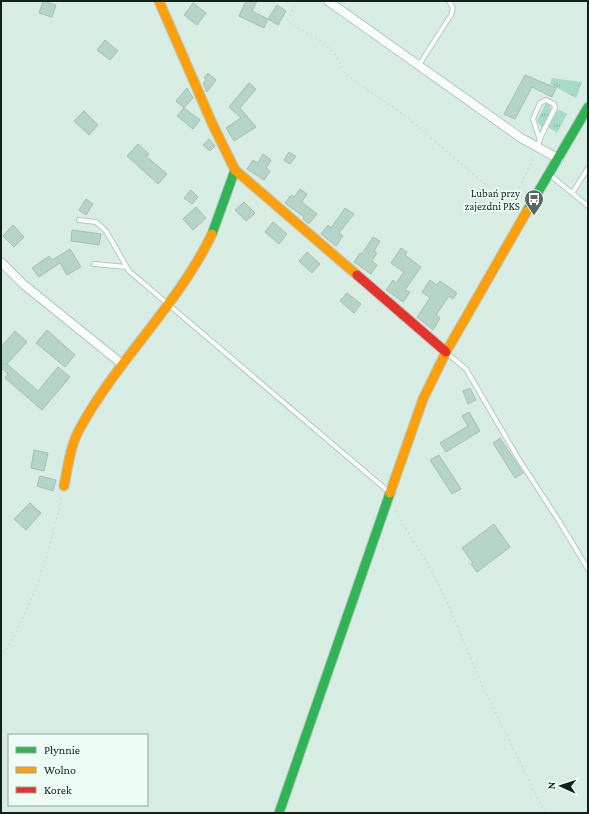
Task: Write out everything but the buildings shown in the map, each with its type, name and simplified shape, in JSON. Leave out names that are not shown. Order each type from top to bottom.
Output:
[{"type":"street","points":[[159,1],[212,123],[235,170],[446,352]]},
{"type":"street","points":[[328,1],[521,138],[559,159]]},
{"type":"street","points":[[279,813],[423,400],[446,352],[550,175],[588,107]]},
{"type":"street","points":[[64,486],[71,452],[79,431],[122,364],[169,304],[212,234],[235,170]]},
{"type":"street","points":[[1,262],[24,284],[122,364]]},
{"type":"lane","points":[[419,65],[451,15],[453,8],[449,1]]},
{"type":"lane","points":[[537,147],[555,108],[554,104],[546,100],[540,103],[532,119],[540,138]]},
{"type":"lane","points":[[573,192],[588,168]]},
{"type":"lane","points":[[550,175],[573,192],[588,206]]},
{"type":"lane","points":[[79,220],[96,222],[106,231],[129,271],[390,493]]},
{"type":"lane","points":[[94,264],[126,267]]},
{"type":"lane","points":[[446,352],[466,369],[507,440],[560,520],[588,569]]},
{"type":"path","points":[[297,1],[287,21],[324,43],[336,56],[345,74],[408,118],[501,198],[518,192],[537,147]]},
{"type":"path","points":[[1,658],[17,630],[33,595],[54,534],[64,486]]},
{"type":"path","points":[[386,506],[397,512],[438,582],[481,683],[546,813]]},
{"type":"green space","points":[[552,78],[582,82],[576,98],[550,84]]},
{"type":"green space","points":[[546,103],[550,105],[551,110],[542,128],[537,121]]},
{"type":"green space","points":[[560,110],[567,114],[557,133],[548,127],[556,112]]},
{"type":"traffic: fast","points":[[527,211],[588,107]]},
{"type":"traffic: fast","points":[[212,234],[235,170]]},
{"type":"traffic: fast","points":[[279,813],[390,493]]},
{"type":"traffic: slow","points":[[159,1],[212,123],[235,170],[357,275]]},
{"type":"traffic: slow","points":[[390,493],[423,399],[446,352],[527,211]]},
{"type":"traffic: slow","points":[[64,486],[71,450],[79,430],[94,404],[182,285],[212,234]]},
{"type":"traffic: jam","points":[[357,275],[446,352]]},
{"type":"place","name":"Lubań przy zajezdni PKS","points":[[534,216]]}]
